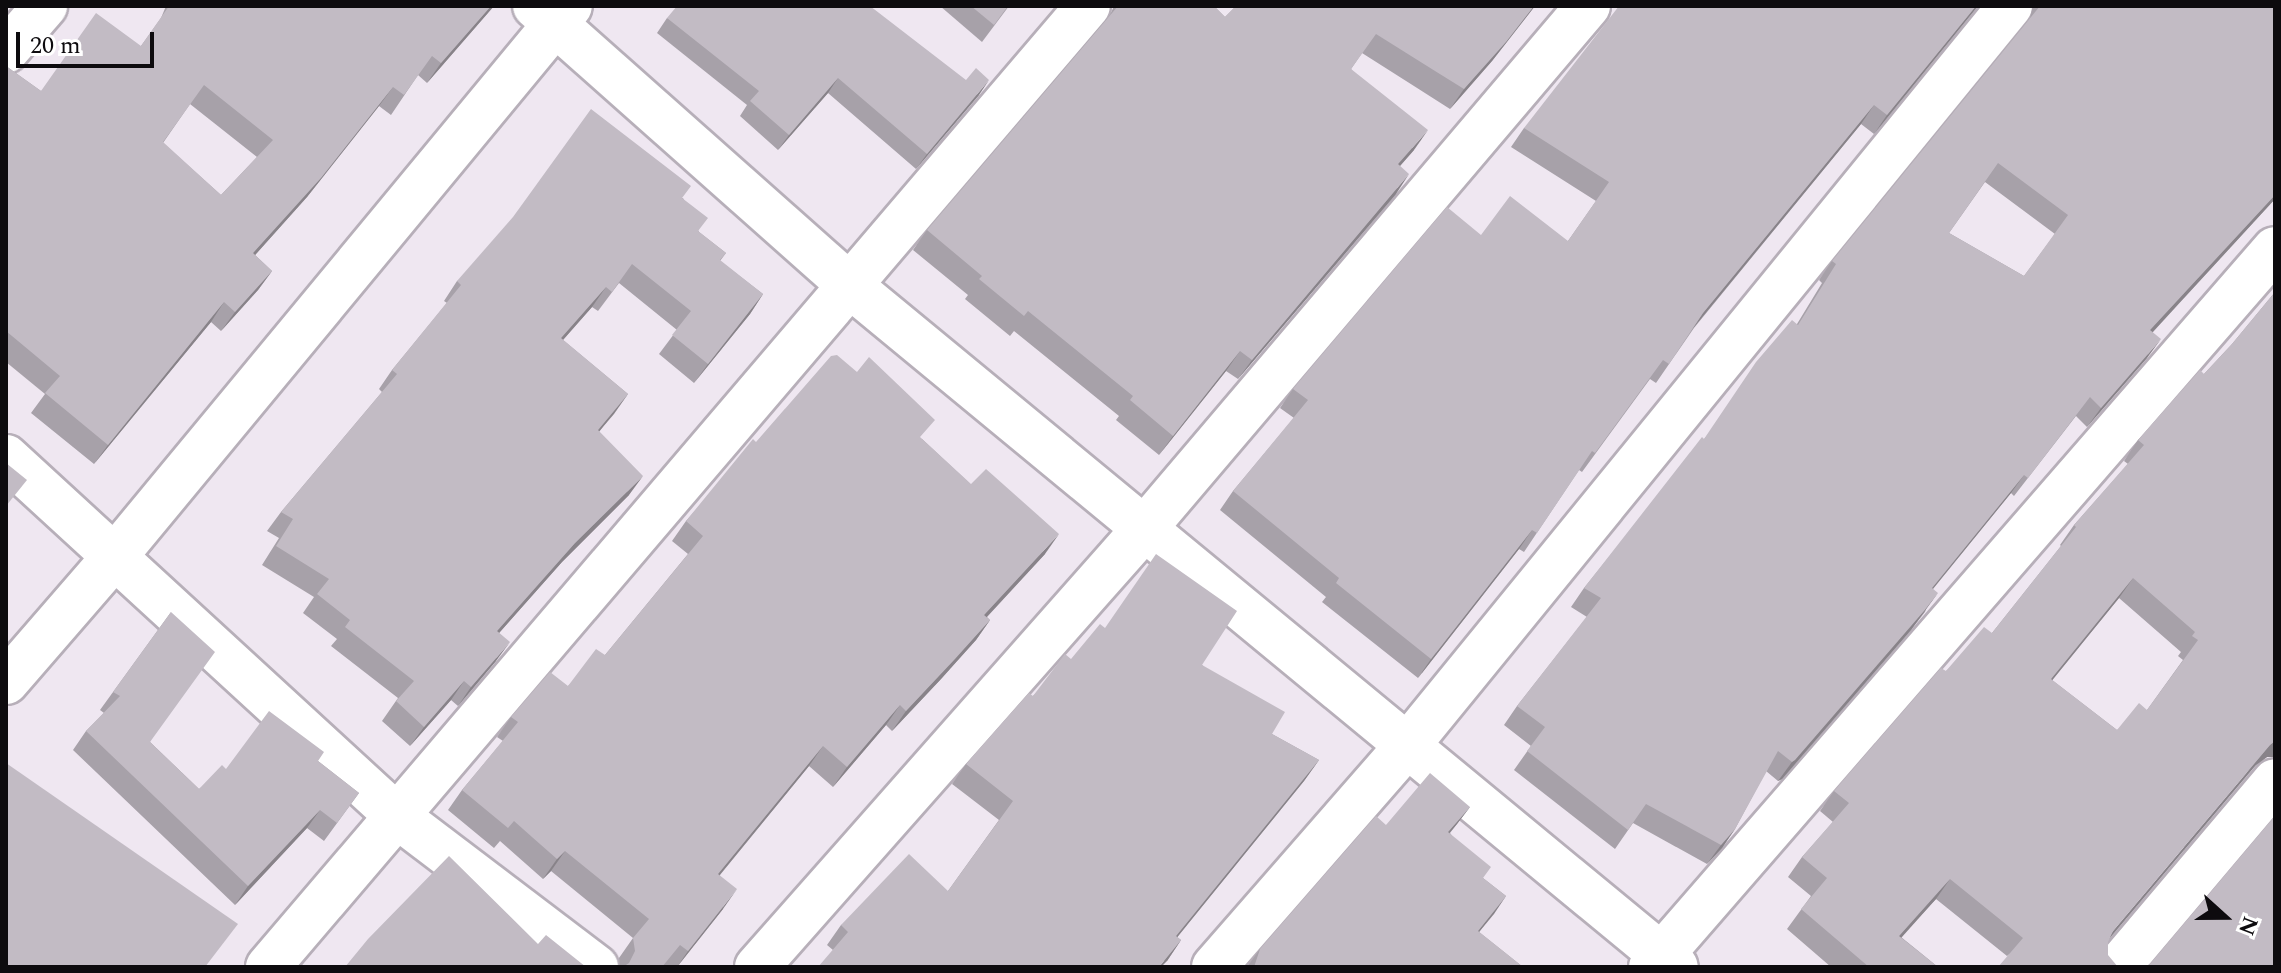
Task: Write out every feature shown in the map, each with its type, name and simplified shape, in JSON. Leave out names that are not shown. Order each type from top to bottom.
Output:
[{"type":"street","points":[[6,51],[45,6]]},
{"type":"street","points":[[268,967],[1088,6]]},
{"type":"street","points":[[757,967],[1144,529],[1588,6]]},
{"type":"street","points":[[1214,967],[1408,745],[2010,6]]},
{"type":"street","points":[[6,682],[116,555],[554,12],[848,284],[1408,745],[1663,963],[2275,249]]},
{"type":"street","points":[[6,457],[397,816],[596,967]]},
{"type":"street","points":[[2118,967],[2275,781]]},
{"type":"building","points":[[169,6],[491,6],[441,63],[432,56],[404,95],[393,87],[321,178],[253,253],[272,271],[235,312],[224,302],[108,445],[45,393],[60,376],[6,331],[6,66],[41,91],[96,13],[141,46]],"holes":[[[204,85],[273,140],[221,195],[163,142]]]},
{"type":"building","points":[[677,6],[870,6],[966,80],[976,68],[989,80],[927,154],[838,78],[789,135],[750,101],[759,91],[667,18]]},
{"type":"building","points":[[971,6],[1008,6],[994,25]]},
{"type":"building","points":[[1118,6],[1214,6],[1225,17],[1236,6],[1534,6],[1464,89],[1376,34],[1351,69],[1428,130],[1398,164],[1409,174],[1252,360],[1240,351],[1173,436],[1130,400],[1133,396],[1028,311],[1024,316],[927,230]]},
{"type":"building","points":[[1619,6],[1976,6],[1887,115],[1874,105],[1703,313],[1669,364],[1663,360],[1595,453],[1592,451],[1537,533],[1532,530],[1431,659],[1336,583],[1339,578],[1233,491],[1308,400],[1293,389],[1447,207],[1481,235],[1510,196],[1568,241],[1609,182],[1524,128]]},
{"type":"building","points":[[2040,6],[2275,6],[2275,195],[2150,330],[2161,339],[2101,408],[2090,397],[2028,478],[2024,475],[1932,588],[1938,593],[1924,611],[1795,760],[1792,762],[1778,751],[1735,829],[1721,845],[1646,804],[1628,830],[1527,751],[1545,727],[1517,706],[1601,598],[1584,588],[1702,437],[1704,439],[1756,362],[1792,320],[1798,325],[1836,264],[1832,261]],"holes":[[[1998,163],[2068,215],[2024,276],[1949,233]]]},
{"type":"building","points":[[591,109],[691,186],[682,198],[708,218],[698,231],[726,253],[720,260],[763,294],[708,364],[672,335],[691,311],[632,264],[612,292],[606,287],[561,338],[628,394],[598,430],[643,476],[575,543],[497,631],[510,642],[471,687],[464,681],[424,727],[396,701],[414,681],[345,627],[350,620],[317,594],[329,579],[276,546],[293,519],[281,512],[397,374],[392,370],[461,285],[457,281],[513,217]]},
{"type":"building","points":[[2275,292],[2275,741],[2113,931],[2108,942],[2108,955],[2118,967],[1998,967],[2023,938],[1950,879],[1899,936],[1938,967],[1869,967],[1801,909],[1827,878],[1802,857],[1849,803],[1834,791],[1941,668],[1946,671],[1984,627],[1992,633],[2076,527],[2074,525],[2144,445],[2138,440],[2200,370],[2204,374]],"holes":[[[2133,578],[2195,632],[2192,636],[2198,640],[2147,710],[2139,703],[2117,730],[2051,679]]]},
{"type":"building","points":[[837,355],[857,372],[869,357],[935,420],[920,437],[971,484],[986,469],[1059,534],[984,615],[990,620],[955,659],[906,711],[900,705],[847,767],[823,746],[718,874],[737,889],[688,951],[680,945],[662,967],[623,967],[635,951],[633,938],[649,919],[565,851],[557,859],[514,821],[508,828],[462,790],[518,722],[511,717],[550,672],[568,686],[596,649],[605,655],[703,536],[686,521],[753,439],[756,442],[831,356]]},
{"type":"building","points":[[6,463],[27,480],[6,506]]},
{"type":"building","points":[[1156,554],[1237,611],[1202,665],[1285,712],[1272,734],[1319,760],[1176,936],[1181,940],[1159,967],[818,967],[848,932],[841,925],[909,854],[948,891],[1013,801],[966,764],[1029,693],[1033,696],[1065,654],[1071,659],[1100,624],[1105,628]]},
{"type":"building","points":[[171,612],[215,652],[150,742],[199,789],[222,765],[226,769],[269,711],[324,752],[318,761],[359,793],[337,823],[320,810],[248,886],[86,731],[120,696],[113,692]]},
{"type":"building","points":[[6,763],[238,924],[205,967],[6,967]]},
{"type":"building","points":[[1430,773],[1470,807],[1448,832],[1491,867],[1483,878],[1506,896],[1478,931],[1523,967],[1254,967],[1260,949],[1376,816],[1386,825]]},
{"type":"building","points":[[2275,816],[2275,967],[2145,967],[2151,963]]},
{"type":"building","points":[[449,856],[538,944],[546,935],[586,967],[345,967]]}]
